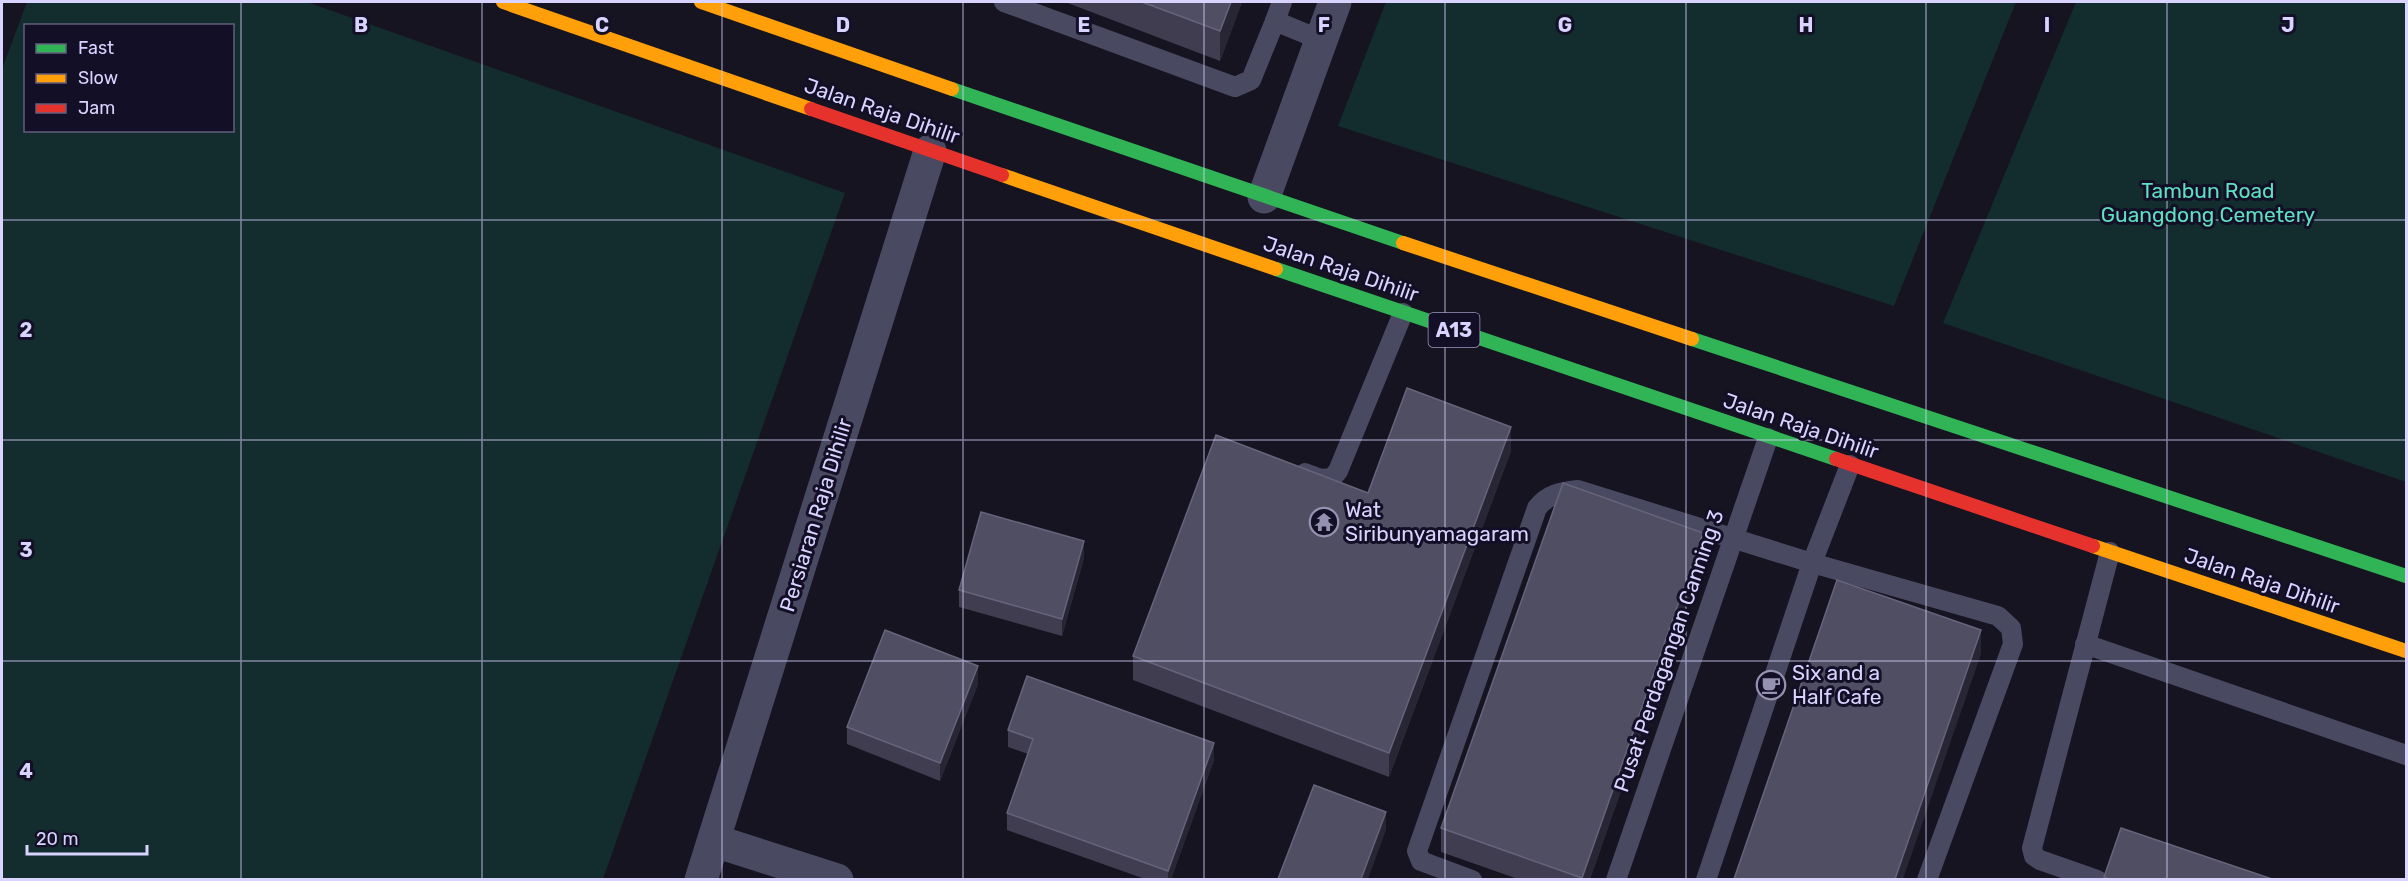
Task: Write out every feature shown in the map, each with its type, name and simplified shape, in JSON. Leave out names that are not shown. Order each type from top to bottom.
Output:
[{"type":"main road","name":"Jalan Raja Dihilir","points":[[503,2],[1768,438],[2406,651]]},
{"type":"main road","name":"Jalan Raja Dihilir","points":[[701,2],[1264,196],[2406,576]]},
{"type":"street","points":[[1264,196],[1335,2]]},
{"type":"street","name":"Persiaran Raja Dihilir","points":[[701,879],[715,841],[930,151]]},
{"type":"street","points":[[715,841],[837,879]]},
{"type":"lane","points":[[1004,2],[1235,87],[1251,80],[1282,2]]},
{"type":"lane","points":[[1275,21],[1321,40]]},
{"type":"lane","points":[[1288,467],[1321,479],[1332,478],[1338,471],[1403,313]]},
{"type":"lane","name":"Pusat Perdagangan Canning 3","points":[[1616,879],[1768,438]]},
{"type":"lane","points":[[1706,879],[1812,562],[1850,465]]},
{"type":"lane","points":[[1472,879],[1420,861],[1417,851],[1537,508],[1544,498],[1560,492],[1578,490],[1998,616],[2011,628],[2013,644],[1928,879]]},
{"type":"lane","points":[[2097,879],[2040,860],[2034,856],[2032,848],[2110,552]]},
{"type":"lane","points":[[2085,644],[2406,755]]},
{"type":"green space","points":[[27,2],[307,2],[845,193],[603,879],[2,879],[2,69]]},
{"type":"green space","points":[[1386,2],[2016,2],[1894,306],[1338,126]]},
{"type":"green space","name":"Tambun Road Guangdong Cemetery","points":[[2076,2],[2406,2],[2406,482],[1943,323]]},
{"type":"building","points":[[1142,2],[1231,2],[1220,31]]},
{"type":"building","points":[[1407,388],[1511,427],[1389,753],[1133,656],[1216,435],[1368,493]]},
{"type":"building","points":[[1563,483],[1703,533],[1582,878],[1441,828]]},
{"type":"building","points":[[981,512],[1084,541],[1062,619],[959,590]]},
{"type":"building","points":[[1837,580],[1981,630],[1895,879],[1734,879]]},
{"type":"building","points":[[885,630],[978,666],[940,763],[847,727]]},
{"type":"building","points":[[1027,676],[1214,743],[1168,871],[1007,813],[1033,739],[1008,730]]},
{"type":"building","points":[[1314,785],[1386,812],[1361,879],[1278,879]]},
{"type":"building","points":[[2121,828],[2272,879],[2110,879],[2104,877]]},
{"type":"traffic: fast","points":[[952,89],[1403,243]]},
{"type":"traffic: fast","points":[[1276,269],[1836,459]]},
{"type":"traffic: fast","points":[[1692,339],[2406,576]]},
{"type":"traffic: slow","points":[[503,2],[811,109]]},
{"type":"traffic: slow","points":[[701,2],[952,89]]},
{"type":"traffic: slow","points":[[1002,175],[1276,269]]},
{"type":"traffic: slow","points":[[1403,243],[1692,339]]},
{"type":"traffic: slow","points":[[2093,546],[2406,651]]},
{"type":"traffic: jam","points":[[811,109],[1002,175]]},
{"type":"traffic: jam","points":[[1836,459],[2093,546]]},
{"type":"place","name":"Wat Siribunyamagaram","points":[[1324,522]]},
{"type":"place","name":"Six and a Half Cafe","points":[[1771,685]]}]
